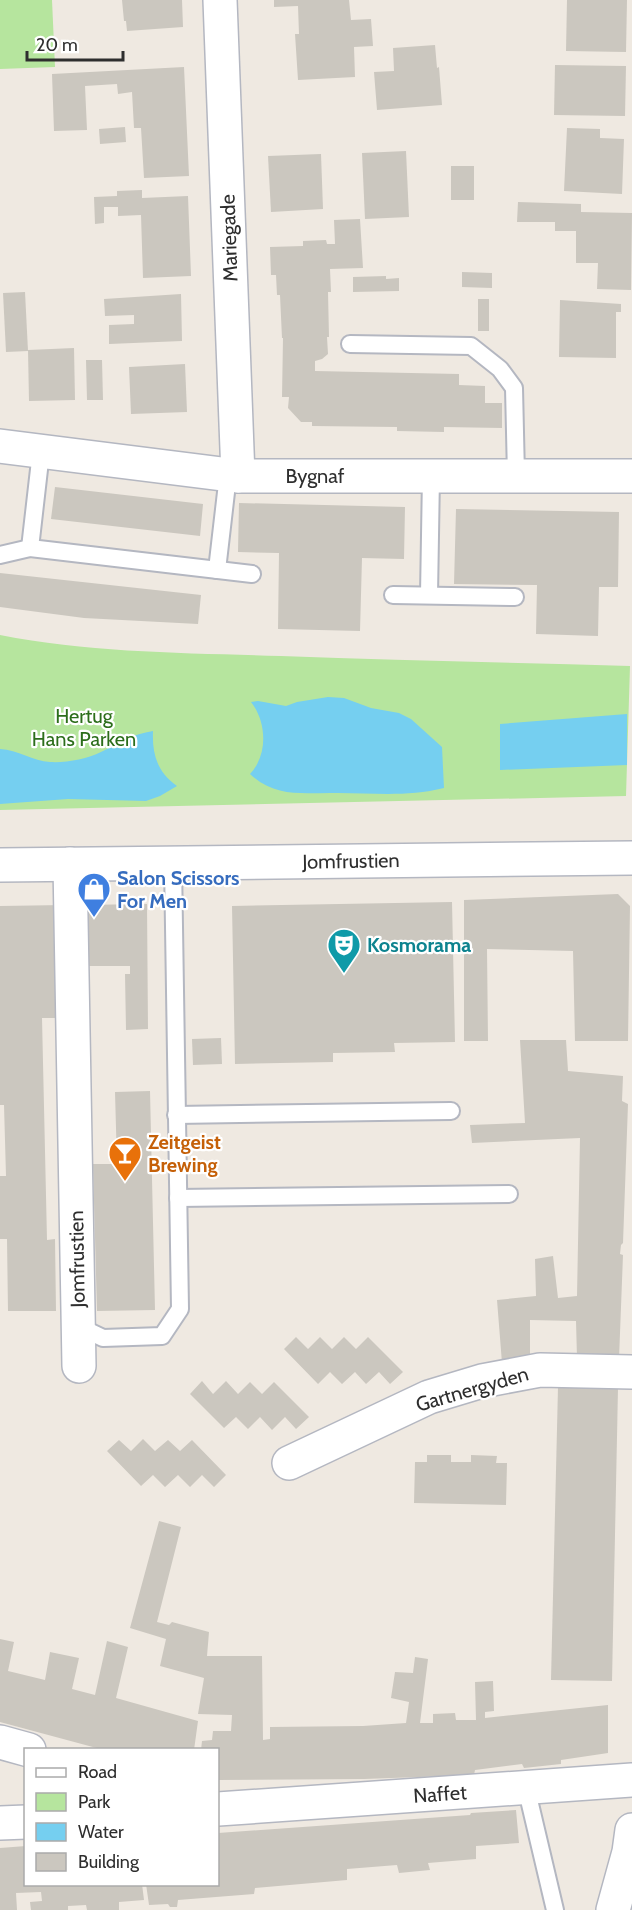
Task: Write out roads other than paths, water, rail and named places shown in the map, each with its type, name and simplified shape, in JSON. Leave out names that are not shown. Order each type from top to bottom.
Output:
[{"type":"street","name":"Mariegade","points":[[220,0],[233,475]]},
{"type":"street","name":"Bygnaf","points":[[0,446],[233,475],[632,476]]},
{"type":"street","name":"Jomfrustien","points":[[0,865],[632,858]]},
{"type":"street","name":"Jomfrustien","points":[[70,864],[79,1366]]},
{"type":"street","name":"Gartnergyden","points":[[289,1463],[429,1397],[482,1382],[540,1370],[632,1372]]},
{"type":"street","points":[[0,1742],[25,1748]]},
{"type":"street","name":"Naffet","points":[[219,1800],[233,1808],[632,1780]]},
{"type":"street","points":[[0,1823],[24,1822]]},
{"type":"street","points":[[613,1910],[629,1852],[632,1830]]},
{"type":"lane","points":[[350,344],[471,346],[500,369],[514,388],[516,476]]},
{"type":"lane","points":[[30,548],[41,452]]},
{"type":"lane","points":[[216,570],[233,475]]},
{"type":"lane","points":[[429,595],[431,476]]},
{"type":"lane","points":[[0,555],[30,548],[252,574]]},
{"type":"lane","points":[[393,595],[515,597]]},
{"type":"lane","points":[[78,1326],[103,1338],[162,1336],[180,1309],[174,863]]},
{"type":"lane","points":[[176,1115],[451,1111]]},
{"type":"lane","points":[[178,1198],[509,1194]]},
{"type":"lane","points":[[526,1787],[555,1910]]},
{"type":"water","points":[[328,697],[344,698],[371,708],[399,713],[411,719],[442,747],[444,788],[404,794],[303,793],[281,791],[260,782],[250,774],[260,758],[263,738],[260,719],[251,702],[286,706]]},
{"type":"water","points":[[627,714],[627,765],[500,770],[500,724]]},
{"type":"water","points":[[153,731],[155,755],[160,769],[177,786],[160,796],[146,801],[68,799],[0,804],[0,749],[38,760],[69,761],[83,759],[133,737]]},
{"type":"place","name":"Salon Scissors For Men","points":[[94,918]]},
{"type":"place","name":"Kosmorama","points":[[344,974]]},
{"type":"place","name":"Zeitgeist Brewing","points":[[125,1182]]},
{"type":"park label","name":"Hertug Hans Parken","points":[[84,728]]}]
